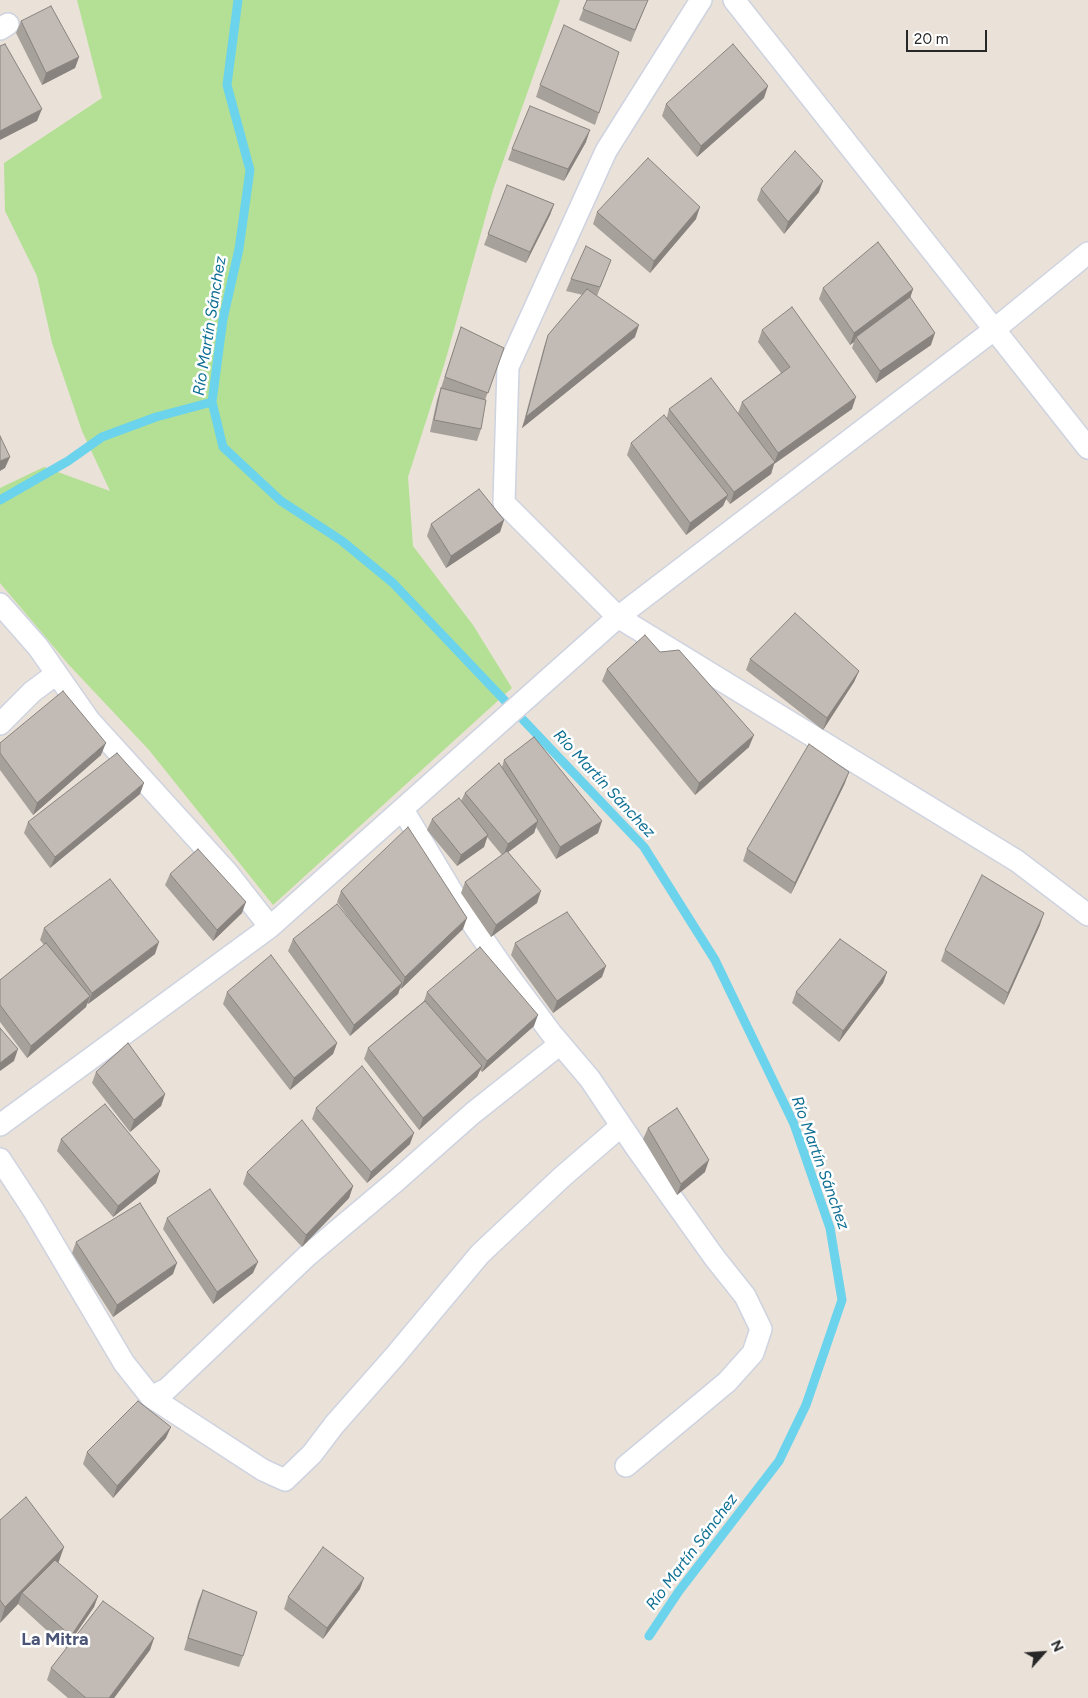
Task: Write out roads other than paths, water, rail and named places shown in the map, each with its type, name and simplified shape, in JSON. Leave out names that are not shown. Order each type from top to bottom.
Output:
[{"type":"street","points":[[701,0],[606,150],[508,367],[504,503],[618,617],[1017,861],[1088,915]]},
{"type":"street","points":[[734,0],[1088,448]]},
{"type":"street","points":[[0,1125],[270,927],[618,617],[995,328],[1088,253]]},
{"type":"street","points":[[0,604],[38,647],[89,720],[227,872],[270,927]]},
{"type":"street","points":[[0,724],[32,692],[56,674]]},
{"type":"street","points":[[403,810],[461,907],[508,976],[590,1080],[714,1257],[745,1296],[761,1329],[753,1353],[727,1382],[626,1466]]},
{"type":"street","points":[[151,1397],[167,1389],[307,1256],[473,1113],[560,1044]]},
{"type":"street","points":[[0,1160],[34,1211],[124,1363],[151,1397],[263,1470],[285,1480],[312,1454],[480,1254],[562,1176],[622,1126]]},
{"type":"waterway","name":"Río Martín Sánchez","points":[[238,0],[227,85],[250,170],[239,249],[223,319],[212,402],[223,447],[281,501],[342,541],[393,583],[644,847],[715,960],[794,1124],[830,1228],[842,1300],[806,1405],[779,1461],[679,1591],[649,1636]]},
{"type":"waterway","points":[[0,500],[68,461],[102,437],[156,417],[212,402]]},
{"type":"district","name":"La Mitra","points":[[55,1640]]}]
